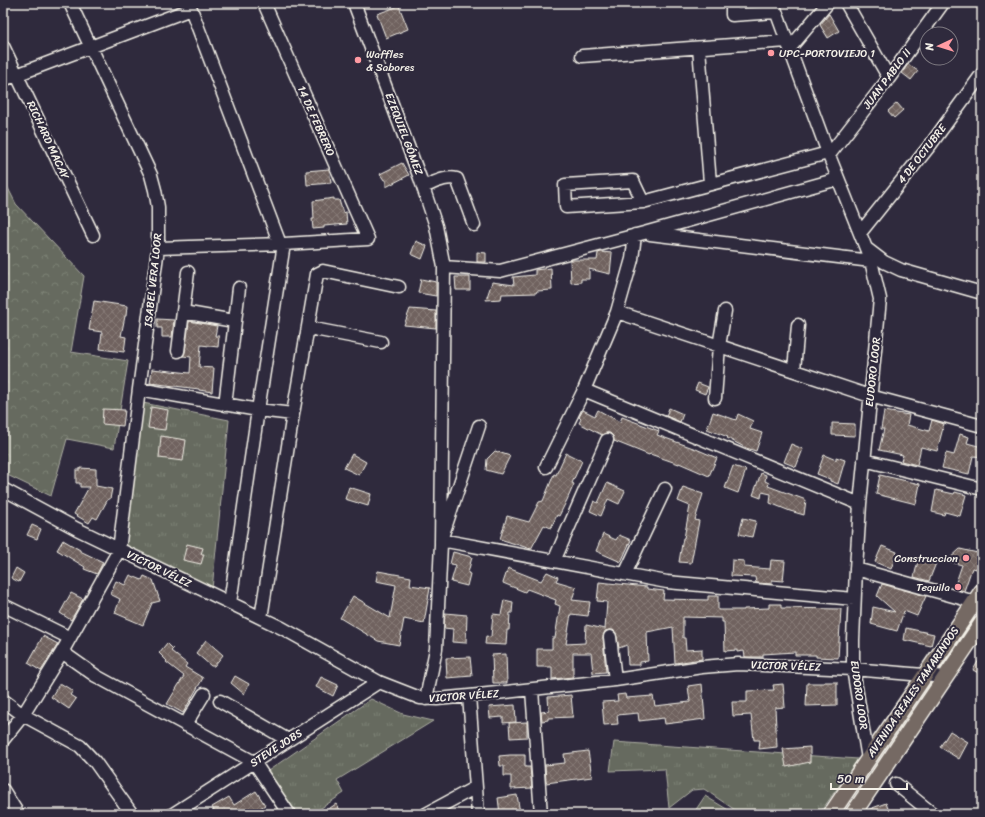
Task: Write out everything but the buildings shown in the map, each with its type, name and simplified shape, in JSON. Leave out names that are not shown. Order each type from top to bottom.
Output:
[{"type":"main road","name":"AVENIDA REALES TAMARINDOS","points":[[831,814],[978,596]]},
{"type":"main road","name":"AVENIDA REALES TAMARINDOS","points":[[853,814],[982,623]]},
{"type":"street","name":"ISABEL VERA LOOR","points":[[70,3],[151,175],[158,207],[158,248],[138,390],[120,550]]},
{"type":"street","name":"14 DE FEBRERO","points":[[264,3],[368,239],[282,244]]},
{"type":"street","name":"EZEQUIEL GÓMEZ","points":[[354,3],[423,187],[436,226],[444,267],[441,540]]},
{"type":"street","points":[[732,3],[732,15],[775,7]]},
{"type":"street","points":[[582,56],[788,44],[828,3]]},
{"type":"street","points":[[846,3],[889,78]]},
{"type":"street","name":"JUAN PABLO II","points":[[829,154],[889,78],[943,3]]},
{"type":"street","name":"EUDORO LOOR","points":[[775,7],[838,179],[871,260],[880,299],[860,504],[854,599],[853,669],[868,759]]},
{"type":"street","points":[[3,80],[191,9],[282,244],[230,603]]},
{"type":"street","name":"RICHARD MACAY","points":[[3,46],[93,235]]},
{"type":"street","points":[[699,48],[710,183]]},
{"type":"street","name":"4 DE OCTUBRE","points":[[860,234],[931,144],[982,74]]},
{"type":"street","points":[[643,202],[633,181],[565,185],[566,207],[643,202],[710,183],[829,154]]},
{"type":"street","points":[[423,187],[450,178],[456,179],[474,225]]},
{"type":"street","points":[[444,267],[500,271],[838,179]]},
{"type":"street","points":[[639,234],[871,260]]},
{"type":"street","points":[[546,467],[584,390],[619,312],[639,234]]},
{"type":"street","points":[[158,248],[282,244]]},
{"type":"street","points":[[866,248],[877,258],[901,270],[982,293]]},
{"type":"street","points":[[880,299],[883,277],[890,270],[901,270]]},
{"type":"street","points":[[261,618],[317,274],[323,271],[399,287]]},
{"type":"street","points":[[178,351],[188,272]]},
{"type":"street","points":[[225,405],[239,288]]},
{"type":"street","points":[[715,398],[719,346],[724,311]]},
{"type":"street","points":[[183,312],[234,321]]},
{"type":"street","points":[[619,312],[870,396],[982,426]]},
{"type":"street","points":[[794,370],[798,325]]},
{"type":"street","points":[[309,328],[380,342]]},
{"type":"street","points":[[138,390],[225,405],[293,414]]},
{"type":"street","points":[[584,390],[860,504]]},
{"type":"street","points":[[426,699],[436,649],[441,540],[479,426]]},
{"type":"street","points":[[554,561],[606,440]]},
{"type":"street","points":[[864,460],[982,489]]},
{"type":"street","name":"VICTOR VÉLEZ","points":[[3,489],[60,520],[261,618],[379,682],[410,695],[426,699],[532,690],[738,664],[853,669],[946,677]]},
{"type":"street","points":[[625,574],[665,489]]},
{"type":"street","points":[[441,540],[667,582],[854,599]]},
{"type":"street","points":[[3,740],[23,715],[62,652],[120,550]]},
{"type":"street","points":[[856,569],[978,596]]},
{"type":"street","points":[[3,605],[70,638]]},
{"type":"street","points":[[610,638],[615,680]]},
{"type":"street","points":[[62,652],[96,676],[254,762],[289,814]]},
{"type":"street","name":"STEVE JOBS","points":[[173,814],[379,682]]},
{"type":"street","points":[[532,690],[541,814]]},
{"type":"street","points":[[185,725],[204,694]]},
{"type":"street","points":[[469,696],[478,814]]},
{"type":"street","points":[[3,700],[23,715],[80,746],[96,762],[132,814]]},
{"type":"street","points":[[220,701],[288,740]]},
{"type":"street","points":[[896,784],[934,814]]},
{"type":"street","points":[[426,814],[476,787]]},
{"type":"street","points":[[3,790],[18,814]]},
{"type":"green space","points":[[3,178],[16,204],[84,276],[71,352],[128,361],[114,448],[67,439],[51,496],[3,473]]},
{"type":"green space","points":[[143,403],[229,420],[212,589],[126,545]]},
{"type":"green space","points":[[371,699],[403,714],[433,721],[337,780],[344,793],[312,814],[296,814],[268,771]]},
{"type":"green space","points":[[614,742],[858,759],[819,814],[741,814],[704,789],[692,790],[669,808],[665,769],[610,771]]},
{"type":"green space","points":[[705,796],[735,814],[693,814]]},
{"type":"place","name":"UPC-PORTOVIEJO 1","points":[[771,53]]},
{"type":"place","name":"Waffles & Sabores","points":[[358,60]]},
{"type":"place","name":"Construccion","points":[[966,558]]},
{"type":"place","name":"Tequila","points":[[958,587]]}]
